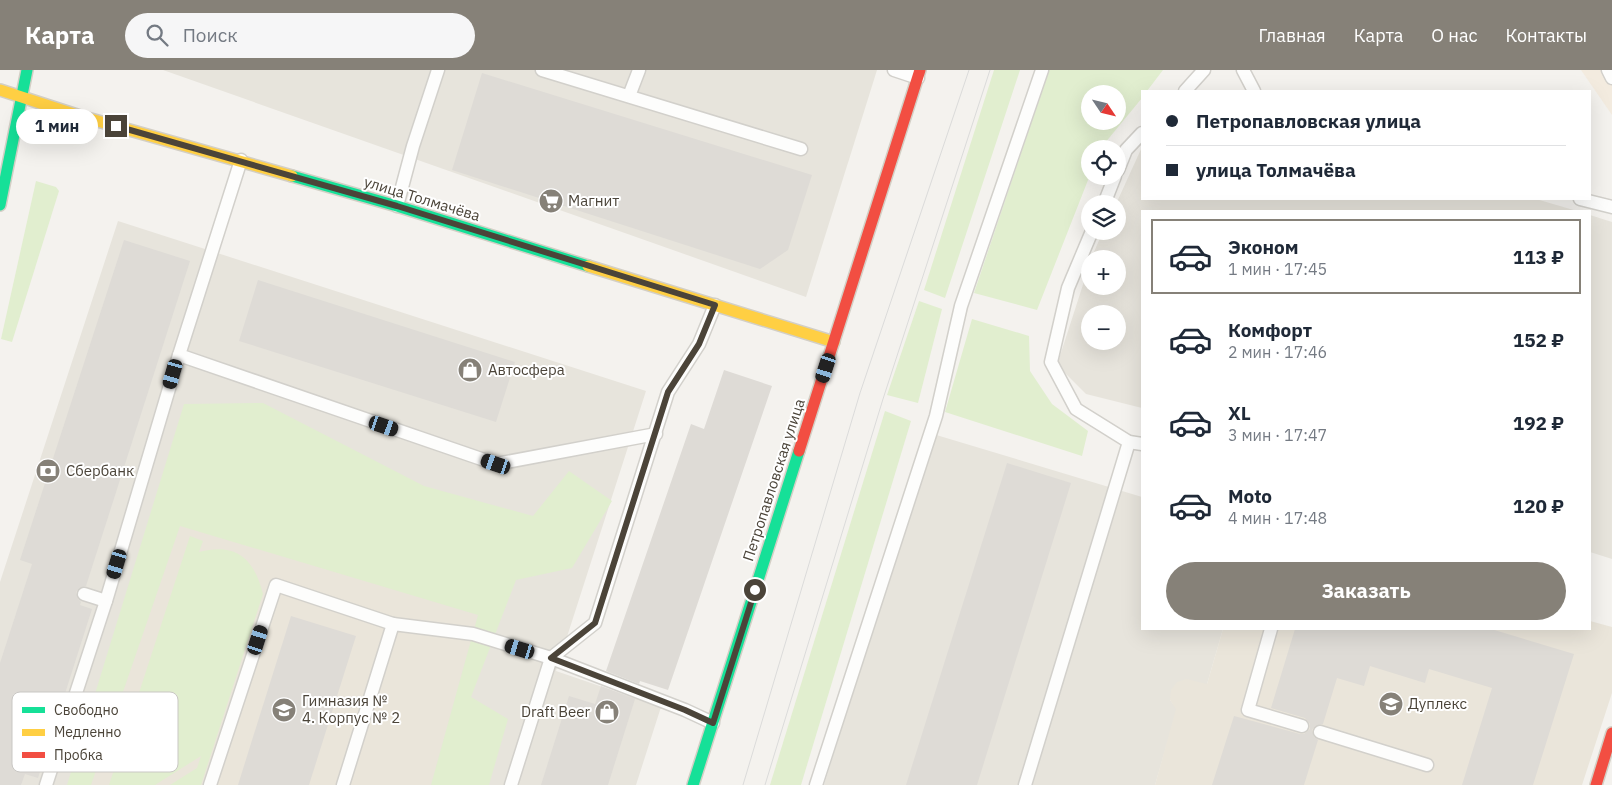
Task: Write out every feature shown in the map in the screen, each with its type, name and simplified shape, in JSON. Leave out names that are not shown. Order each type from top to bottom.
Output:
[{"type":"street","points":[[0,206],[27,70]]},
{"type":"street","name":"Петропавловская улица","points":[[693,785],[919,74]]},
{"type":"street","name":"улица Толмачёва","points":[[0,90],[397,206],[834,342]]},
{"type":"street","points":[[1596,785],[1612,733]]},
{"type":"lane","points":[[542,70],[800,149]]},
{"type":"lane","points":[[629,96],[639,70]]},
{"type":"lane","points":[[894,70],[919,74]]},
{"type":"lane","points":[[816,785],[936,416],[961,306],[1042,70]]},
{"type":"lane","points":[[1186,90],[1204,70]]},
{"type":"lane","points":[[1243,70],[1253,90]]},
{"type":"lane","points":[[1608,70],[1612,78]]},
{"type":"lane","points":[[397,206],[435,73]]},
{"type":"lane","points":[[1126,150],[1141,134]]},
{"type":"lane","points":[[76,692],[106,601],[179,355],[241,160]]},
{"type":"lane","points":[[1585,200],[1612,206]]},
{"type":"lane","points":[[1088,240],[1068,288],[1051,362],[1076,409],[1129,442],[1141,444]]},
{"type":"lane","points":[[511,785],[551,658],[595,623],[668,392],[699,344],[715,305]]},
{"type":"lane","points":[[179,355],[496,464],[656,434]]},
{"type":"lane","points":[[1024,785],[1129,442]]},
{"type":"lane","points":[[210,785],[276,585],[394,624],[473,634],[551,658],[685,710],[713,723]]},
{"type":"lane","points":[[84,594],[106,601]]},
{"type":"lane","points":[[343,785],[394,624]]},
{"type":"lane","points":[[1270,630],[1248,710],[1302,726]]},
{"type":"lane","points":[[1320,732],[1427,765]]},
{"type":"lane","points":[[46,785],[50,772]]},
{"type":"shaded area","points":[[163,70],[877,70],[806,297]]},
{"type":"shaded area","points":[[1581,70],[1612,70],[1612,115]]},
{"type":"shaded area","points":[[1141,149],[1141,200],[1539,200],[1574,210],[1141,210],[1141,408],[1086,394],[1057,365],[1081,291],[1081,295],[1126,295],[1126,250],[1095,250],[1099,240],[1126,240],[1126,195],[1120,195]]},
{"type":"shaded area","points":[[1591,215],[1612,222],[1612,559],[1591,552]]},
{"type":"shaded area","points":[[118,221],[646,391],[556,671],[661,707],[636,785],[0,785],[0,582]]},
{"type":"shaded area","points":[[933,434],[1141,497],[1141,630],[1223,630],[1207,684],[1170,700],[1177,709],[1155,785],[824,785]]},
{"type":"shaded area","name":"Гимназия № 4. Корпус № 2","points":[[180,525],[478,615],[431,785],[91,785],[95,772],[178,772],[178,692],[123,692]]},
{"type":"shaded area","name":"Дуплекс","points":[[1591,621],[1612,627],[1612,693],[1582,785],[1155,785],[1176,709],[1170,700],[1171,690],[1177,682],[1186,679],[1207,684],[1223,630],[1591,630]]},
{"type":"green space","points":[[994,70],[1020,70],[945,298],[924,290]]},
{"type":"green space","points":[[1049,70],[1163,70],[1148,90],[1141,90],[1141,99],[1126,117],[1126,85],[1081,85],[1081,130],[1116,130],[1107,140],[1081,140],[1081,185],[1086,185],[1037,310],[974,293]]},
{"type":"green space","points":[[36,181],[56,187],[59,191],[12,342],[1,339]]},
{"type":"green space","points":[[919,301],[942,309],[918,403],[887,395]]},
{"type":"green space","points":[[972,319],[1029,336],[1030,371],[1052,404],[1088,431],[1082,456],[945,412]]},
{"type":"green space","points":[[263,403],[424,486],[533,516],[569,471],[612,501],[572,568],[516,580],[471,697],[508,719],[489,785],[431,785],[478,615],[180,526],[123,692],[96,692],[184,404]]},
{"type":"green space","points":[[885,411],[911,421],[801,785],[770,785]]},
{"type":"green space","points":[[190,536],[203,541],[199,552],[224,549],[242,556],[255,571],[263,594],[201,785],[170,785],[197,768],[201,756],[178,770],[178,692],[139,692]]},
{"type":"green space","points":[[71,772],[95,772],[91,785],[67,785]]},
{"type":"green space","points":[[113,772],[176,772],[155,785],[109,785]]},
{"type":"building","points":[[482,73],[812,175],[788,250],[760,269],[452,170]]},
{"type":"building","points":[[124,240],[190,261],[86,586],[79,588],[76,592],[81,602],[80,605],[92,609],[65,692],[12,692],[12,772],[40,772],[38,778],[25,774],[21,785],[0,785],[0,663],[32,564],[20,560]]},
{"type":"building","points":[[258,280],[515,362],[496,422],[239,341]]},
{"type":"building","points":[[724,370],[772,386],[668,690],[640,681],[639,684],[606,671],[691,424],[704,429]]},
{"type":"building","points":[[1007,463],[1071,483],[977,785],[906,785]]},
{"type":"building","points":[[291,616],[356,636],[309,785],[238,785]]},
{"type":"building","points":[[1295,630],[1494,630],[1574,654],[1533,785],[1462,785],[1492,688],[1429,669],[1425,683],[1370,666],[1364,686],[1337,678],[1323,724],[1315,726],[1312,730],[1314,737],[1318,740],[1304,785],[1212,785],[1234,716],[1300,734],[1304,734],[1310,729],[1310,724],[1305,718],[1271,708]]},
{"type":"building","points":[[601,686],[635,699],[608,785],[541,785],[569,696],[595,704]]},
{"type":"tram line","points":[[743,785],[860,393],[969,70]]},
{"type":"tram line","points":[[765,785],[883,399],[990,70]]},
{"type":"traffic: fast","points":[[0,205],[27,70]]},
{"type":"traffic: fast","points":[[292,176],[397,206],[588,266]]},
{"type":"traffic: fast","points":[[693,785],[799,451]]},
{"type":"traffic: slow","points":[[0,90],[80,116],[292,176]]},
{"type":"traffic: slow","points":[[588,266],[834,342]]},
{"type":"traffic: jam","points":[[799,451],[920,70]]},
{"type":"traffic: jam","points":[[1596,785],[1612,733]]},
{"type":"place","name":"Магнит","points":[[551,201]]},
{"type":"place","name":"Автосфера","points":[[470,370]]},
{"type":"place","name":"Сбербанк","points":[[48,471]]},
{"type":"place","name":"Дуплекс","points":[[1391,704]]},
{"type":"place","name":"Гимназия № 4. Корпус № 2","points":[[284,710]]},
{"type":"place","name":"Draft Beer","points":[[607,712]]},
{"type":"route","points":[[116,126],[241,160],[397,206],[715,305],[699,344],[668,392],[595,623],[551,658],[685,710],[713,723],[755,590]]}]
